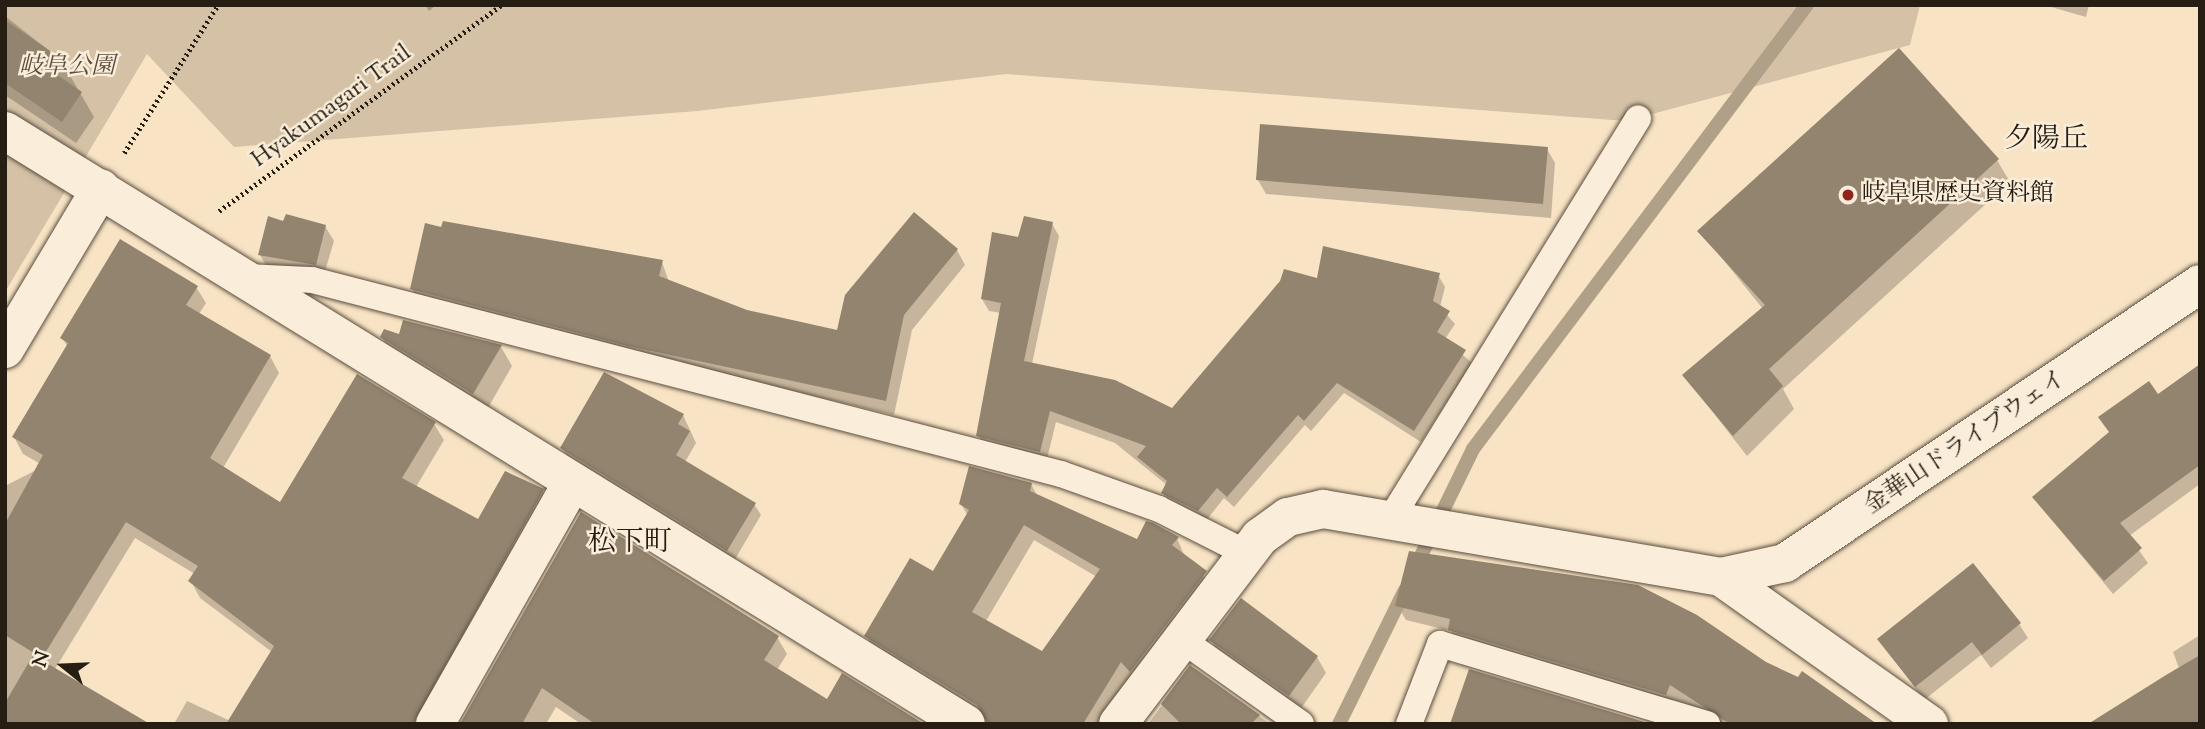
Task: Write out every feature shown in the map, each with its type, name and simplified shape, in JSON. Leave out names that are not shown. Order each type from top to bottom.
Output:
[{"type":"street","points":[[5,131],[248,277],[571,485],[966,724]]},
{"type":"street","points":[[5,349],[101,188]]},
{"type":"street","name":"金華山ドライブウェイ","points":[[1721,577],[1785,563],[2200,284]]},
{"type":"street","points":[[435,724],[571,485]]},
{"type":"street","points":[[1118,724],[1248,554],[1288,517],[1323,509],[1721,577],[1929,724]]},
{"type":"lane","points":[[1390,520],[1638,118]]},
{"type":"lane","points":[[248,277],[312,280],[1061,474],[1159,509],[1248,554]]},
{"type":"lane","points":[[1181,639],[1301,724]]},
{"type":"lane","points":[[1409,724],[1440,644],[1706,724]]},
{"type":"path","points":[[101,188],[218,5]]},
{"type":"path","name":"Hyakumagari Trail","points":[[183,238],[501,5]]},
{"type":"green space","name":"岐阜公園","points":[[5,5],[1920,5],[1910,45],[1626,121],[1006,74],[697,111],[234,147],[147,54],[5,292]]},
{"type":"building","points":[[5,20],[62,59],[53,72],[82,92],[62,122],[5,83]]},
{"type":"building","name":"岐阜県歴史資料館","points":[[1899,48],[1999,159],[1769,369],[1783,386],[1733,436],[1682,375],[1765,305],[1697,231]]},
{"type":"building","points":[[1260,124],[1548,147],[1543,204],[1256,180]]},
{"type":"building","points":[[914,212],[958,249],[904,315],[886,401],[628,346],[410,289],[425,223],[441,227],[443,221],[663,260],[659,276],[747,310],[837,330],[845,295]]},
{"type":"building","points":[[286,214],[326,225],[316,265],[258,255],[268,216],[283,221]]},
{"type":"building","points":[[1024,216],[1053,222],[1024,361],[1115,380],[1172,408],[1280,281],[1284,269],[1317,278],[1323,246],[1440,273],[1433,301],[1450,311],[1437,332],[1466,350],[1414,431],[1337,383],[1304,421],[1298,415],[1227,497],[1217,488],[1198,511],[1161,493],[1167,481],[1137,457],[1146,446],[1050,411],[1040,452],[976,436],[1001,303],[981,299],[992,232],[1018,237]]},
{"type":"building","points":[[120,239],[198,286],[186,305],[271,355],[210,458],[280,502],[357,374],[436,422],[402,478],[478,519],[505,471],[544,489],[413,724],[226,724],[274,646],[188,581],[198,566],[126,522],[42,658],[5,635],[5,524],[43,455],[12,437],[68,343],[60,338]]},
{"type":"building","points":[[403,320],[502,345],[473,394],[380,337],[384,329],[399,334]]},
{"type":"building","points":[[2200,364],[2200,465],[2120,523],[2142,548],[2104,581],[2032,497],[2109,432],[2098,417],[2149,381],[2158,394]]},
{"type":"building","points":[[604,372],[684,414],[678,424],[690,431],[676,455],[756,503],[727,551],[560,448]]},
{"type":"building","points":[[969,466],[1032,483],[1030,491],[1137,539],[1146,521],[1153,523],[1179,537],[1172,545],[1207,571],[1130,672],[1121,662],[1083,724],[988,724],[977,705],[864,636],[910,558],[933,571],[969,510],[959,504]],"holes":[[[1024,525],[1100,569],[1042,651],[972,612]]]},
{"type":"building","points":[[581,512],[779,636],[764,660],[827,699],[842,673],[924,724],[595,724],[542,688],[522,724],[460,724]]},
{"type":"building","points":[[1409,551],[1638,585],[1697,615],[1766,662],[1798,677],[1802,671],[1877,724],[1730,724],[1670,685],[1666,695],[1448,630],[1450,619],[1395,606]]},
{"type":"building","points":[[1973,563],[2021,623],[1982,655],[1972,642],[1915,687],[1877,639]]},
{"type":"building","points":[[1241,598],[1318,656],[1289,696],[1209,640]]},
{"type":"building","points":[[33,655],[150,724],[5,724],[5,703]]},
{"type":"building","points":[[2200,655],[2200,724],[2088,724],[2166,675]]},
{"type":"building","points":[[1190,665],[1260,715],[1251,724],[1181,724],[1161,704]]},
{"type":"building","points":[[1469,669],[1651,724],[1450,724]]},
{"type":"waterway","points":[[1415,568],[1473,449],[1807,5]]},
{"type":"waterway","points":[[1339,724],[1405,590]]},
{"type":"place","name":"岐阜県歴史資料館","points":[[1848,195]]},
{"type":"district","name":"夕陽丘","points":[[2046,140]]},
{"type":"district","name":"松下町","points":[[630,543]]}]
